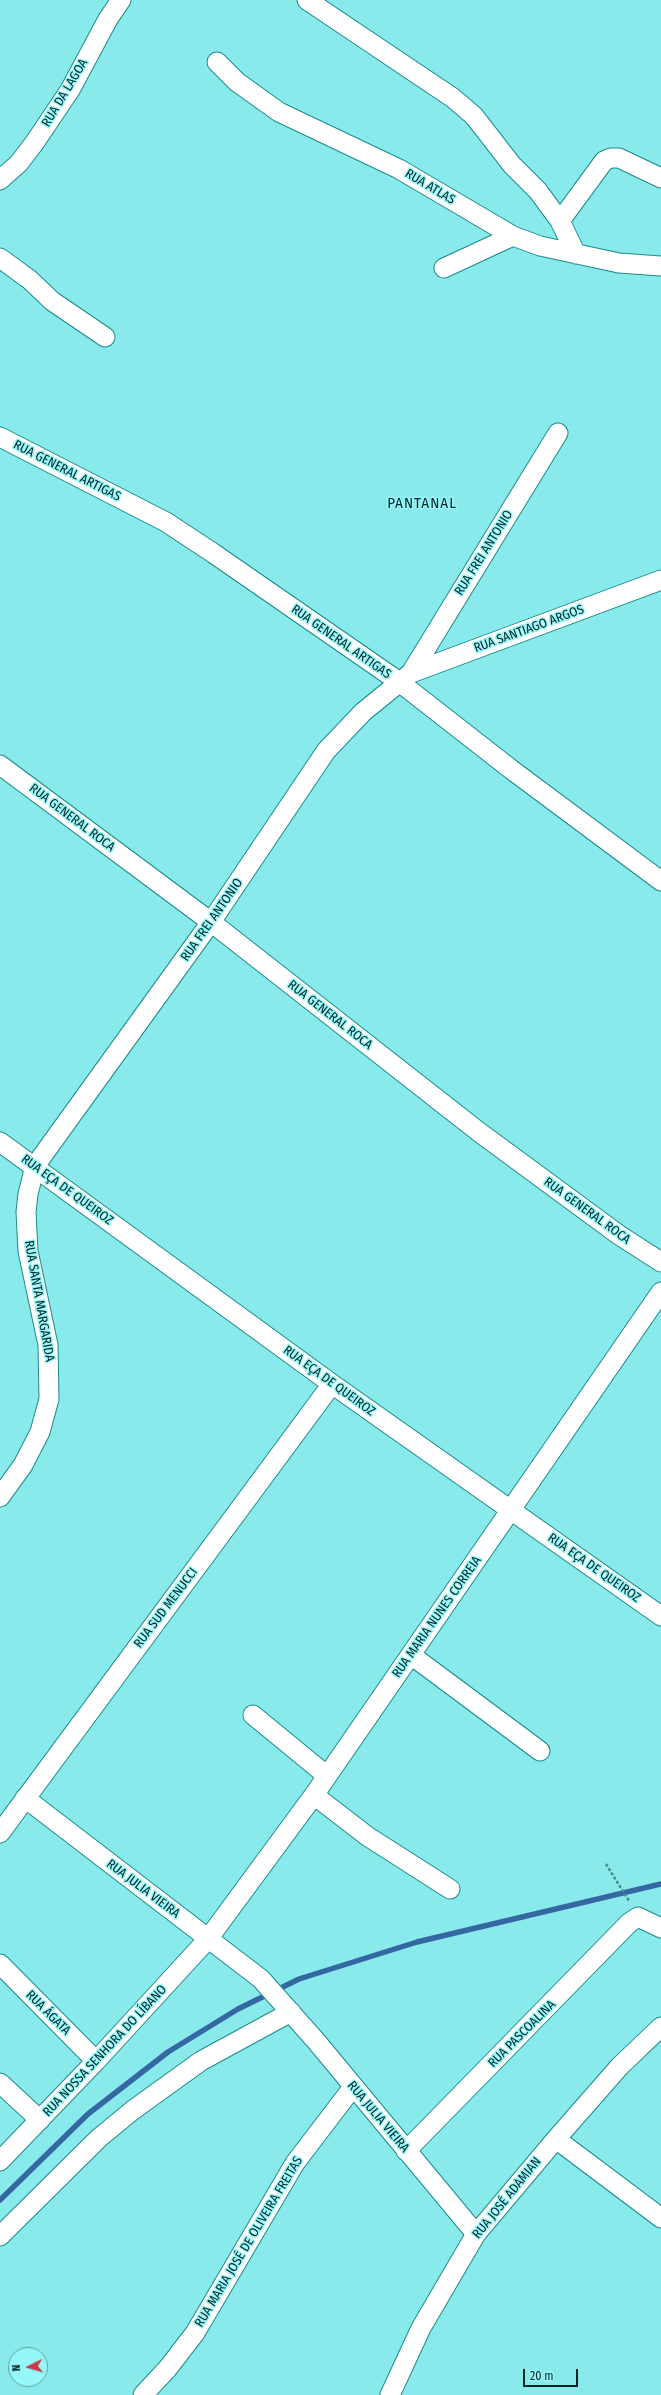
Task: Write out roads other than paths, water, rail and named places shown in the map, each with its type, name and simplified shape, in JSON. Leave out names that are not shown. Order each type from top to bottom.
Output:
[{"type":"street","name":"RUA DA LAGOA","points":[[0,180],[19,163],[35,142],[70,90],[108,19],[122,0]]},
{"type":"street","points":[[307,0],[453,98],[474,116],[512,165],[538,191],[560,221],[576,254]]},
{"type":"street","name":"RUA ATLAS","points":[[217,62],[237,82],[279,112],[399,169],[513,236],[540,246],[619,263],[661,266]]},
{"type":"street","points":[[560,221],[604,161],[611,158],[619,158],[661,178]]},
{"type":"street","points":[[444,268],[513,236]]},
{"type":"street","points":[[0,258],[30,280],[52,301],[105,337]]},
{"type":"street","name":"RUA FREI ANTONIO","points":[[35,1166],[212,922],[326,751],[363,712],[404,677],[558,433]]},
{"type":"street","name":"RUA GENERAL ARTIGAS","points":[[0,437],[166,522],[404,677],[512,770],[661,881]]},
{"type":"street","name":"RUA SANTIAGO ARGOS","points":[[404,677],[661,580]]},
{"type":"street","name":"RUA GENERAL ROCA","points":[[0,765],[212,922],[479,1132],[619,1235],[661,1262]]},
{"type":"street","name":"RUA EÇA DE QUEIROZ","points":[[0,1142],[35,1166],[332,1384],[661,1616]]},
{"type":"street","name":"RUA SANTA MARGARIDA","points":[[0,1497],[23,1464],[40,1432],[49,1399],[48,1345],[28,1251],[26,1212],[28,1194],[35,1166]]},
{"type":"street","name":"RUA MARIA NUNES CORREIA","points":[[208,1939],[314,1795],[326,1775],[512,1510],[661,1292]]},
{"type":"street","name":"RUA SUD MENUCCI","points":[[0,1833],[332,1384]]},
{"type":"street","points":[[411,1655],[540,1751]]},
{"type":"street","points":[[253,1715],[326,1775]]},
{"type":"street","points":[[314,1795],[367,1836],[450,1889]]},
{"type":"street","name":"RUA JULIA VIEIRA","points":[[25,1798],[262,1979],[476,2234]]},
{"type":"street","name":"RUA PASCOALINA","points":[[406,2151],[621,1932],[636,1912],[661,1928]]},
{"type":"street","name":"RUA NOSSA SENHORA DO LÍBANO","points":[[0,2161],[96,2061],[208,1939]]},
{"type":"street","name":"RUA ÁGATA","points":[[0,1964],[96,2061]]},
{"type":"street","points":[[0,2236],[93,2143],[133,2110],[201,2061],[285,2005]]},
{"type":"street","name":"RUA JOSÉ ADAMIAN","points":[[390,2395],[421,2328],[476,2234],[620,2066],[661,2027]]},
{"type":"street","points":[[0,2083],[40,2120]]},
{"type":"street","name":"RUA MARIA JOSÉ DE OLIVEIRA FREITAS","points":[[144,2395],[168,2368],[194,2333],[294,2163],[353,2087]]},
{"type":"street","points":[[556,2139],[661,2218]]},
{"type":"waterway","points":[[0,2200],[88,2114],[168,2052],[238,2009],[299,1979],[417,1942],[661,1884]]},
{"type":"district","name":"PANTANAL","points":[[422,504]]}]
